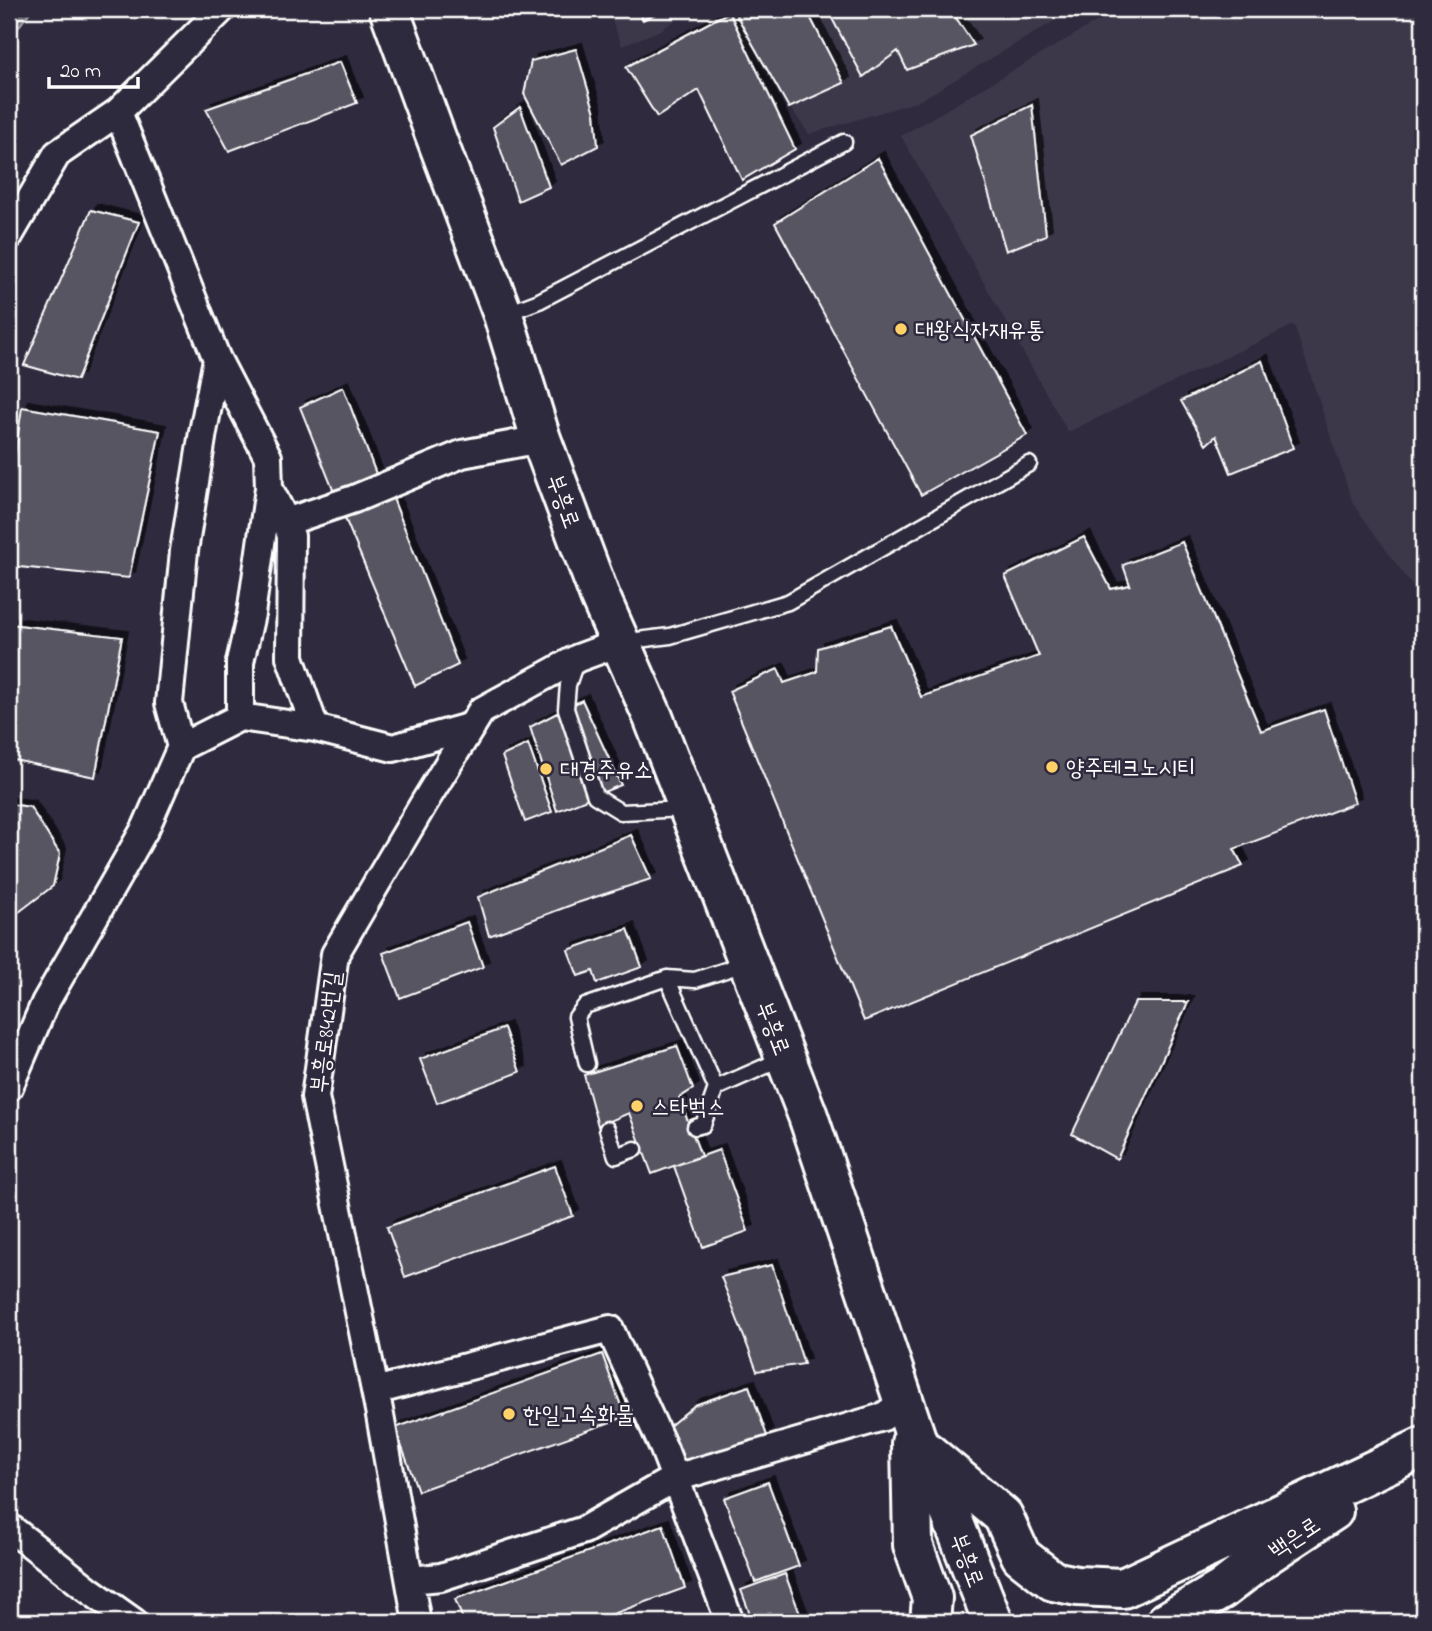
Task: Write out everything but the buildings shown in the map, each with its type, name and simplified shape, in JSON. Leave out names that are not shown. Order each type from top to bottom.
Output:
[{"type":"main road","name":"부흥로","points":[[389,9],[503,315],[541,439],[600,597],[653,717],[786,1057],[910,1422],[945,1500],[993,1622]]},
{"type":"main road","points":[[910,1422],[1003,1516],[1021,1556],[1053,1581],[1077,1586],[1123,1588],[1423,1450]]},
{"type":"main road","points":[[910,1422],[913,1545],[933,1598],[930,1622]]},
{"type":"main road","name":"백은로","points":[[1167,1622],[1221,1590],[1265,1556],[1423,1450]]},
{"type":"main road","points":[[1187,1622],[1221,1590]]},
{"type":"street","points":[[9,236],[57,154],[118,112],[222,9]]},
{"type":"street","points":[[118,112],[217,359],[268,457],[269,488],[251,614],[240,662],[240,718]]},
{"type":"street","points":[[9,1087],[45,1003],[146,827],[181,747],[169,703],[184,551],[217,359]]},
{"type":"street","points":[[286,522],[354,499],[462,454],[541,439]]},
{"type":"street","points":[[269,488],[292,536],[290,657],[315,728]]},
{"type":"street","name":"부흥로842번길","points":[[417,1622],[375,1391],[315,1097],[335,954],[481,711],[578,658],[620,643]]},
{"type":"street","points":[[181,747],[240,718],[315,728],[393,748],[472,726]]},
{"type":"street","points":[[375,1391],[610,1329],[664,1450],[730,1622]]},
{"type":"street","points":[[410,1580],[441,1577],[584,1530],[675,1478],[883,1417],[910,1422]]},
{"type":"street","points":[[9,1527],[134,1622]]},
{"type":"lane","points":[[503,315],[539,301],[844,142]]},
{"type":"lane","points":[[620,643],[670,636],[788,602],[1030,464]]},
{"type":"lane","points":[[578,658],[568,685],[566,709],[595,796],[621,812],[688,809]]},
{"type":"lane","points":[[587,1064],[576,1017],[585,1006],[667,978],[695,980],[749,963]]},
{"type":"lane","points":[[667,978],[716,1088],[703,1125],[695,1127]]},
{"type":"lane","points":[[716,1088],[786,1057]]},
{"type":"lane","points":[[607,1129],[616,1156],[635,1149]]},
{"type":"shaded area","points":[[9,9],[32,9],[9,40]]},
{"type":"shaded area","points":[[607,9],[691,9],[661,30],[622,46]]},
{"type":"shaded area","points":[[719,9],[1075,9],[919,101],[809,134]]},
{"type":"shaded area","points":[[1118,9],[1423,9],[1423,601],[1353,504],[1294,325],[1068,432],[901,136]]},
{"type":"place","name":"대왕식자재유통","points":[[901,329]]},
{"type":"place","name":"양주테크노시티","points":[[1052,767]]},
{"type":"place","name":"대경주유소","points":[[546,769]]},
{"type":"place","name":"스타벅스","points":[[637,1106]]},
{"type":"place","name":"한일고속화물","points":[[509,1414]]}]
